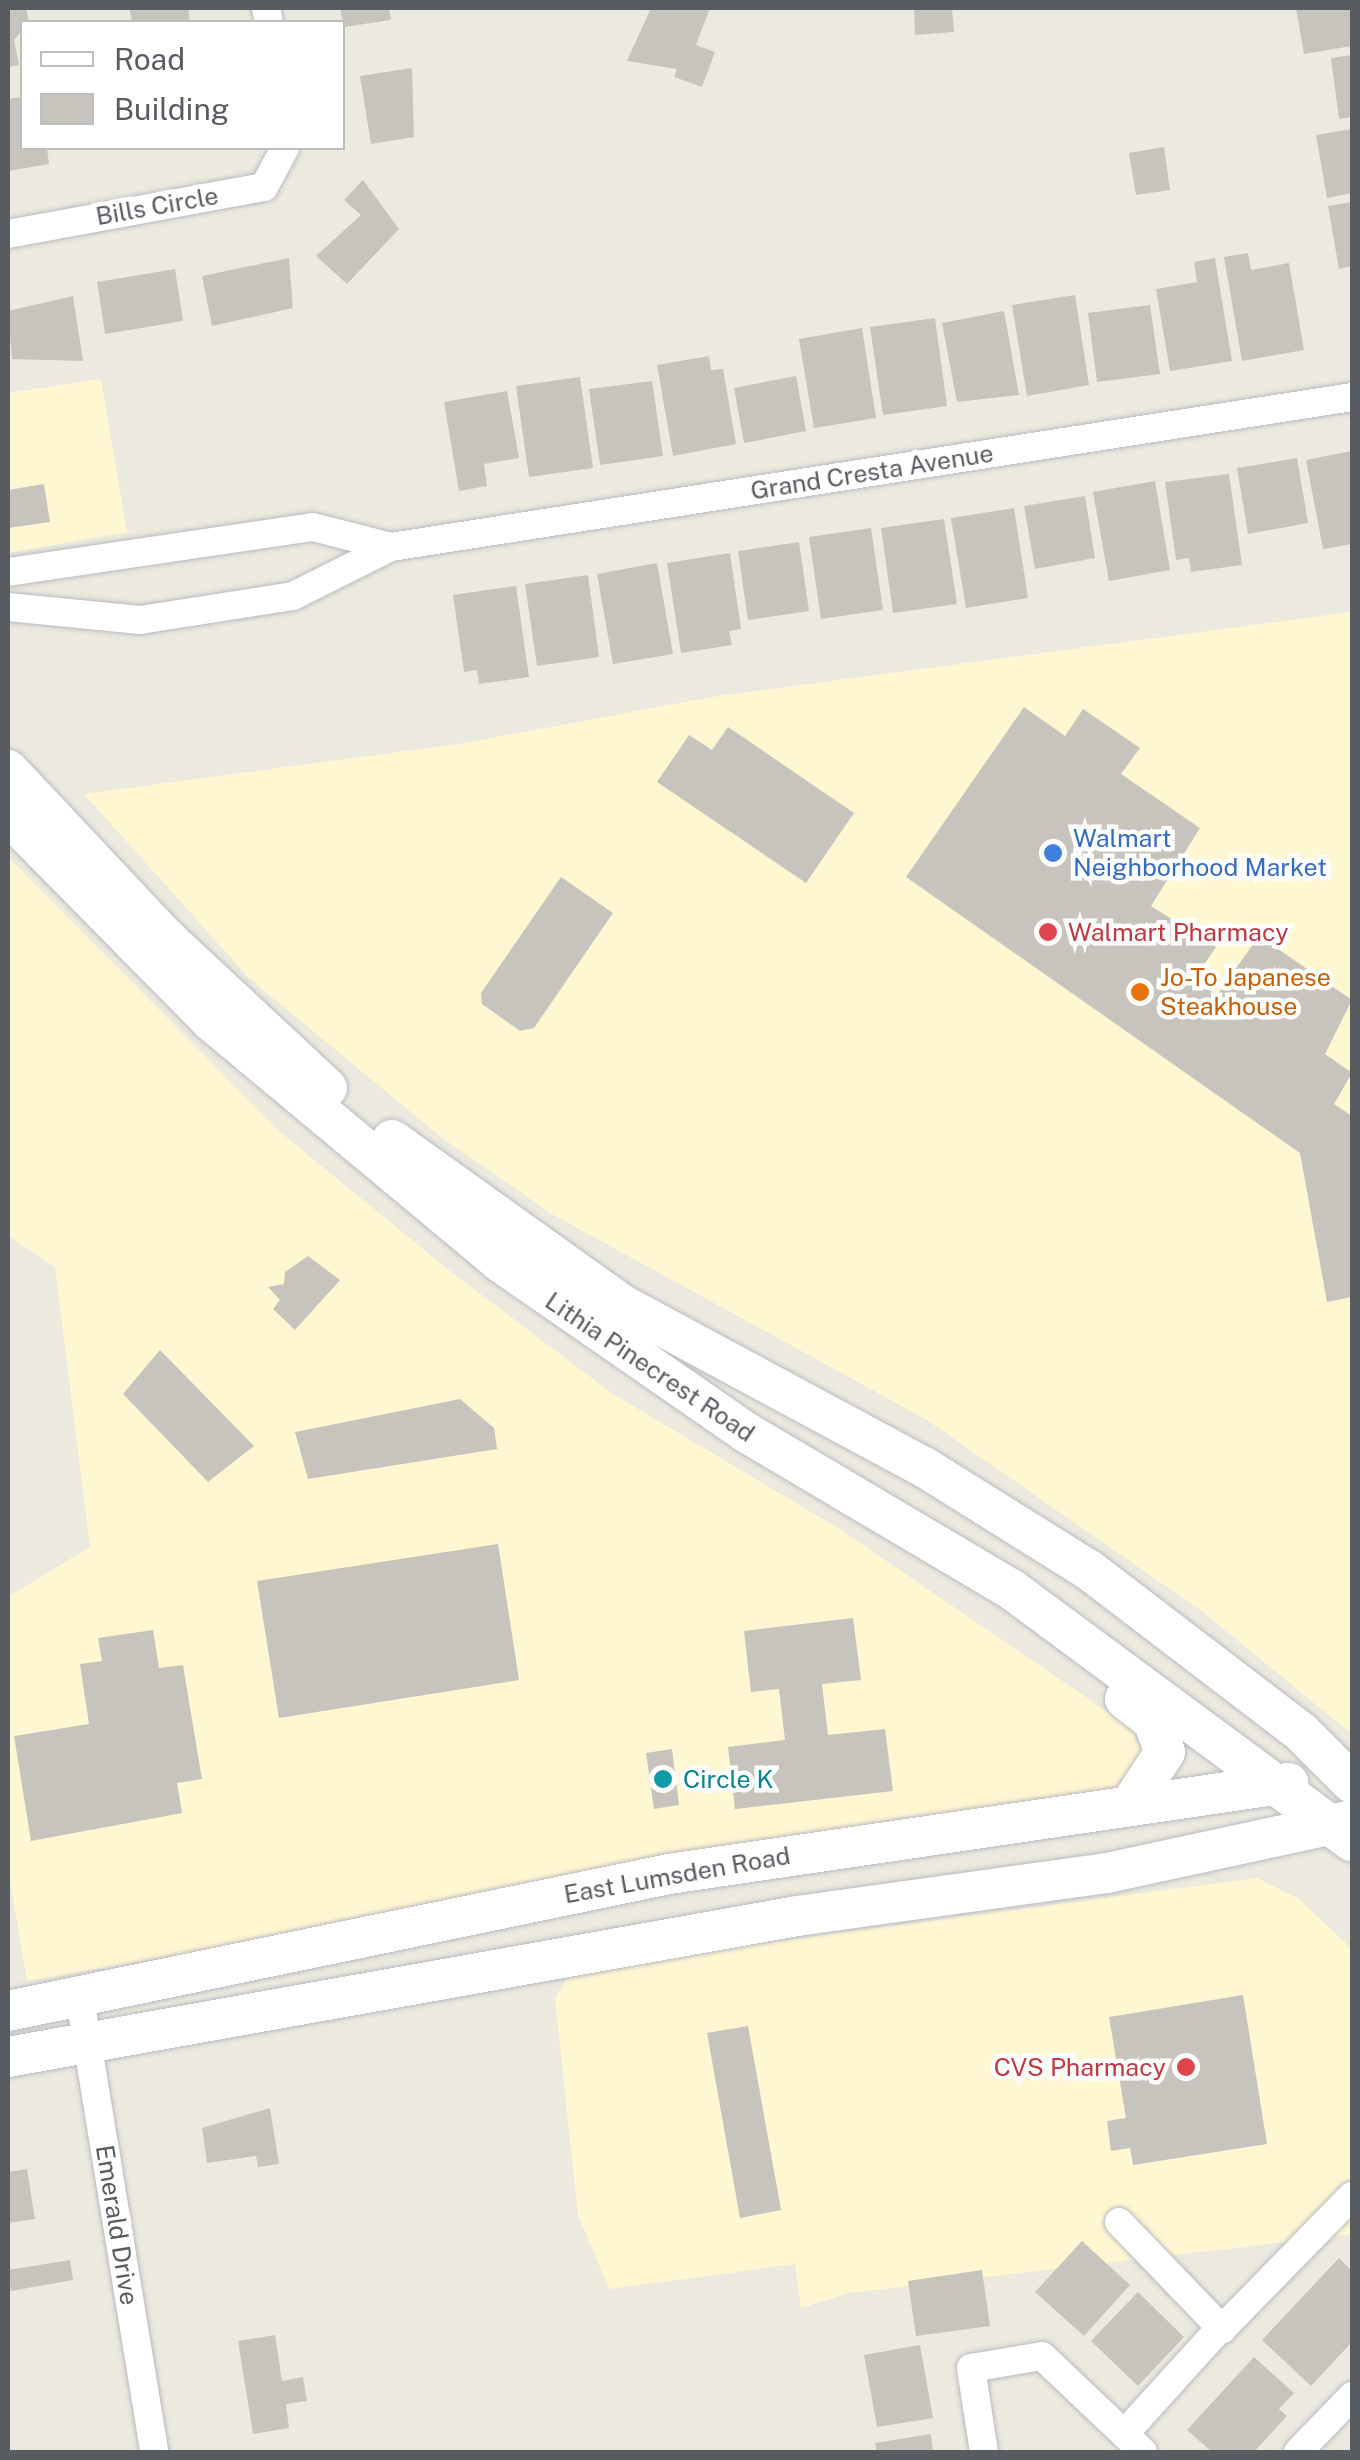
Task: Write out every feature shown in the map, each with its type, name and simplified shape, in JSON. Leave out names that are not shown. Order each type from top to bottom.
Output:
[{"type":"main road","name":"Lithia Pinecrest Road","points":[[8,770],[166,938],[340,1100],[529,1241],[717,1362],[924,1467],[1074,1560],[1349,1775]]},
{"type":"main road","name":"Lithia Pinecrest Road","points":[[8,814],[105,920],[242,1049],[544,1296],[760,1441],[1011,1589],[1275,1785],[1346,1829]]},
{"type":"main road","points":[[105,920],[137,917],[166,938]]},
{"type":"main road","points":[[1011,1589],[1014,1621],[1116,1691],[1163,1737],[1161,1767],[1130,1805]]},
{"type":"main road","name":"East Lumsden Road","points":[[8,2011],[702,1868],[1349,1775]]},
{"type":"main road","points":[[8,2057],[448,1975],[1346,1829]]},
{"type":"main road","points":[[1251,1846],[1352,1863]]},
{"type":"main road","points":[[448,1975],[510,1930],[699,1890],[702,1868]]},
{"type":"street","name":"Bills Circle","points":[[8,234],[264,187],[284,150]]},
{"type":"street","name":"Grand Cresta Avenue","points":[[8,607],[140,620],[293,596],[391,547],[1352,397]]},
{"type":"street","name":"Grand Cresta Avenue","points":[[8,572],[314,527],[391,547]]},
{"type":"street","name":"Emerald Drive","points":[[80,1998],[154,2452]]},
{"type":"street","points":[[984,2452],[971,2368],[1042,2356],[1133,2443],[1221,2327],[1352,2196]]},
{"type":"street","points":[[1119,2222],[1221,2327]]},
{"type":"street","points":[[1298,2452],[1352,2396]]},
{"type":"shaded area","points":[[101,379],[127,532],[8,553],[8,393]]},
{"type":"shaded area","points":[[1350,612],[1352,1734],[1203,1612],[927,1420],[552,1214],[441,1137],[249,978],[84,794],[459,744],[712,697]]},
{"type":"shaded area","points":[[8,857],[281,1133],[450,1271],[613,1394],[838,1528],[1131,1728],[1144,1755],[1124,1790],[27,1981],[8,1868],[8,1597],[90,1547],[55,1267],[8,1236]]},
{"type":"shaded area","points":[[1257,1878],[1299,1899],[1352,1949],[1352,2234],[849,2293],[801,2308],[795,2264],[609,2289],[578,2215],[555,1999],[567,1978],[719,1949]]},
{"type":"building","points":[[26,8],[29,20],[20,20],[20,33],[14,40],[19,65],[8,67],[8,11]]},
{"type":"building","points":[[129,8],[188,8],[190,20],[132,20]]},
{"type":"building","points":[[340,8],[389,8],[391,20],[345,27]]},
{"type":"building","points":[[651,8],[710,8],[696,45],[715,52],[702,87],[674,77],[677,69],[627,61]]},
{"type":"building","points":[[914,8],[952,8],[954,32],[915,35]]},
{"type":"building","points":[[1296,8],[1352,8],[1352,46],[1304,54]]},
{"type":"building","points":[[1352,55],[1352,117],[1339,119],[1331,58]]},
{"type":"building","points":[[412,68],[414,137],[371,144],[360,76]]},
{"type":"building","points":[[20,97],[20,150],[47,150],[49,164],[8,171],[8,99]]},
{"type":"building","points":[[1352,129],[1352,193],[1327,198],[1316,135]]},
{"type":"building","points":[[1164,147],[1170,190],[1136,195],[1129,153]]},
{"type":"building","points":[[363,180],[399,229],[347,284],[316,256],[361,215],[344,200]]},
{"type":"building","points":[[1352,202],[1352,266],[1339,269],[1328,206]]},
{"type":"building","points":[[1248,253],[1251,270],[1289,263],[1304,350],[1242,361],[1224,257]]},
{"type":"building","points":[[289,258],[293,308],[212,326],[202,276]]},
{"type":"building","points":[[1215,258],[1232,361],[1170,371],[1156,289],[1197,282],[1194,262]]},
{"type":"building","points":[[175,269],[183,321],[105,334],[97,282]]},
{"type":"building","points":[[1075,295],[1089,385],[1027,396],[1012,305]]},
{"type":"building","points":[[73,296],[83,361],[12,359],[8,311]]},
{"type":"building","points":[[1150,305],[1160,374],[1097,382],[1088,313]]},
{"type":"building","points":[[1004,311],[1019,395],[957,402],[942,323]]},
{"type":"building","points":[[935,318],[947,406],[883,415],[870,327]]},
{"type":"building","points":[[862,328],[876,418],[814,428],[799,339]]},
{"type":"building","points":[[709,356],[711,370],[723,369],[736,444],[673,456],[657,365]]},
{"type":"building","points":[[796,376],[806,431],[744,443],[734,388]]},
{"type":"building","points":[[580,377],[593,468],[529,477],[516,386]]},
{"type":"building","points":[[652,381],[663,456],[600,465],[589,389]]},
{"type":"building","points":[[507,391],[519,458],[484,464],[487,486],[459,491],[444,402]]},
{"type":"building","points":[[1352,451],[1352,544],[1323,549],[1306,460]]},
{"type":"building","points":[[1297,458],[1308,523],[1248,534],[1237,468]]},
{"type":"building","points":[[1229,474],[1242,565],[1191,572],[1189,558],[1176,560],[1165,482]]},
{"type":"building","points":[[1155,481],[1170,570],[1109,581],[1093,492]]},
{"type":"building","points":[[44,484],[50,522],[8,528],[8,490]]},
{"type":"building","points":[[1085,496],[1095,558],[1035,569],[1024,506]]},
{"type":"building","points":[[1014,508],[1028,598],[966,608],[951,518]]},
{"type":"building","points":[[944,519],[957,604],[893,613],[881,528]]},
{"type":"building","points":[[871,528],[883,610],[821,619],[809,537]]},
{"type":"building","points":[[799,542],[809,611],[748,620],[738,551]]},
{"type":"building","points":[[730,553],[741,629],[729,631],[732,645],[681,653],[667,563]]},
{"type":"building","points":[[657,563],[673,654],[613,664],[597,574]]},
{"type":"building","points":[[588,575],[599,657],[537,666],[525,584]]},
{"type":"building","points":[[516,586],[529,677],[479,684],[477,670],[464,672],[453,595]]},
{"type":"building","points":[[1024,707],[1065,736],[1083,709],[1140,748],[1121,774],[1200,828],[1151,906],[1216,947],[1194,979],[1217,995],[1259,936],[1352,1000],[1325,1054],[1352,1073],[1334,1104],[1352,1116],[1352,1297],[1327,1302],[1300,1153],[906,877]]},
{"type":"building","points":[[728,727],[854,813],[806,883],[657,782],[689,735],[712,750]]},
{"type":"building","points":[[561,877],[613,913],[534,1028],[520,1031],[482,1004],[481,993]]},
{"type":"building","points":[[308,1256],[340,1280],[295,1330],[273,1309],[280,1300],[268,1287],[284,1284],[285,1272]]},
{"type":"building","points":[[160,1350],[254,1446],[208,1482],[123,1394]]},
{"type":"building","points":[[460,1399],[494,1428],[497,1449],[308,1479],[295,1432]]},
{"type":"building","points":[[498,1544],[519,1680],[279,1718],[257,1581]]},
{"type":"building","points":[[853,1618],[861,1680],[822,1684],[828,1735],[885,1729],[893,1791],[735,1809],[728,1747],[785,1740],[779,1689],[751,1692],[744,1631]]},
{"type":"building","points":[[153,1630],[159,1668],[183,1665],[202,1779],[177,1783],[182,1813],[31,1841],[14,1736],[89,1724],[80,1664],[102,1661],[98,1638]]},
{"type":"building","name":"Circle K","points":[[672,1749],[679,1805],[654,1809],[646,1753]]},
{"type":"building","name":"CVS Pharmacy","points":[[1243,1995],[1267,2144],[1133,2165],[1130,2148],[1111,2151],[1107,2121],[1126,2118],[1109,2017]]},
{"type":"building","points":[[748,2026],[781,2210],[740,2218],[707,2033]]},
{"type":"building","points":[[270,2108],[279,2164],[258,2167],[256,2156],[207,2163],[202,2128]]},
{"type":"building","points":[[27,2169],[35,2219],[8,2223],[8,2172]]},
{"type":"building","points":[[1082,2241],[1130,2285],[1084,2336],[1035,2292]]},
{"type":"building","points":[[1339,2258],[1352,2271],[1352,2342],[1311,2386],[1262,2340]]},
{"type":"building","points":[[70,2260],[73,2280],[11,2291],[8,2270]]},
{"type":"building","points":[[982,2270],[990,2326],[916,2336],[908,2281]]},
{"type":"building","points":[[1138,2292],[1184,2337],[1138,2386],[1091,2341]]},
{"type":"building","points":[[275,2335],[282,2381],[303,2377],[307,2401],[286,2404],[289,2428],[253,2434],[238,2341]]},
{"type":"building","points":[[920,2345],[933,2418],[877,2427],[864,2355]]},
{"type":"building","points":[[1254,2357],[1294,2393],[1279,2409],[1287,2416],[1254,2452],[1212,2452],[1187,2430]]},
{"type":"building","points":[[931,2434],[933,2452],[877,2452],[875,2443]]},
{"type":"place","name":"Walmart Neighborhood Market","points":[[1053,853]]},
{"type":"place","name":"Walmart Pharmacy","points":[[1048,932]]},
{"type":"place","name":"Jo-To Japanese Steakhouse","points":[[1140,992]]},
{"type":"place","name":"Circle K","points":[[663,1779]]},
{"type":"place","name":"CVS Pharmacy","points":[[1186,2067]]}]
